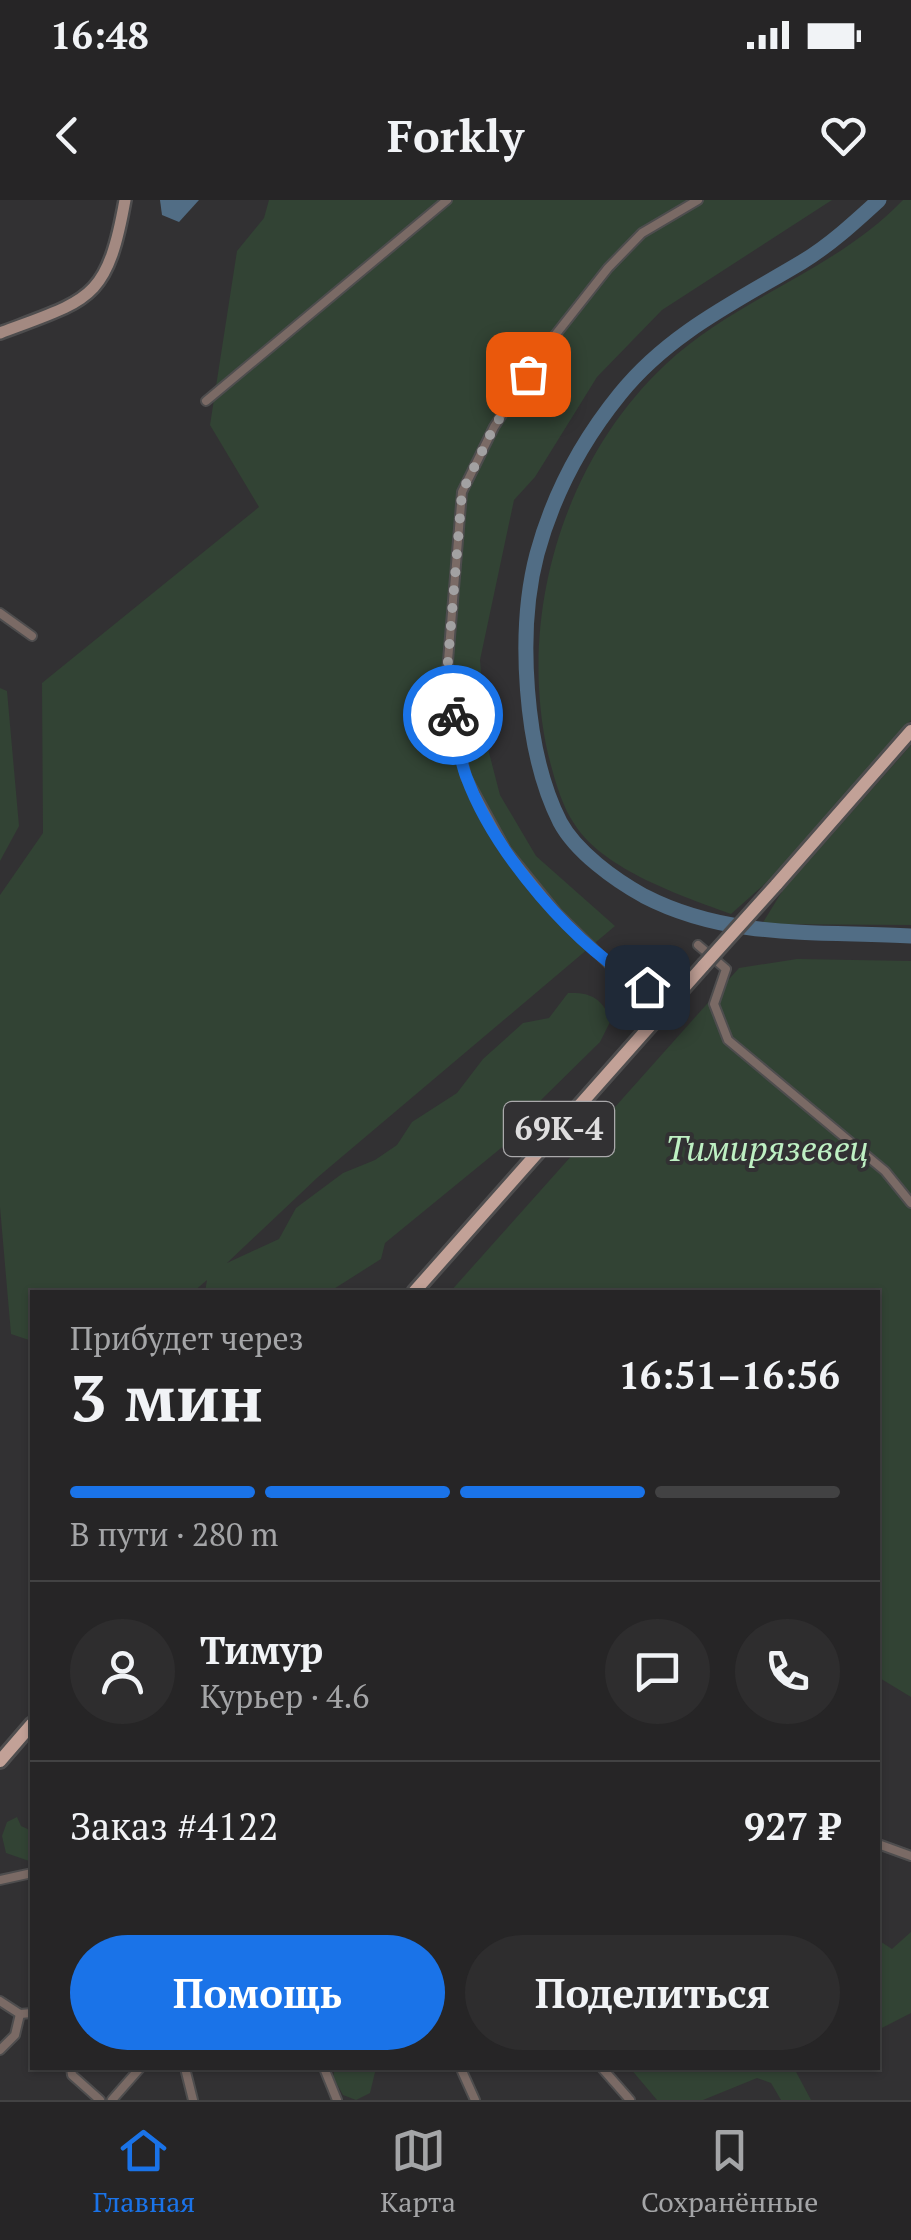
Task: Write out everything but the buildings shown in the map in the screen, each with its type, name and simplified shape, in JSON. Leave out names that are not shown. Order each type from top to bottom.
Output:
[{"type":"main road","name":"69К-4","points":[[416,1290],[911,732]]},
{"type":"main road","points":[[0,1761],[30,1726]]},
{"type":"street","points":[[0,333],[72,306],[98,288],[118,238],[125,200]]},
{"type":"street","points":[[206,400],[447,200]]},
{"type":"street","points":[[647,987],[615,970],[557,913],[506,850],[466,776],[446,685],[462,492],[494,427],[545,348],[608,268],[642,232],[698,200]]},
{"type":"street","points":[[0,613],[32,636]]},
{"type":"street","points":[[698,945],[726,969],[714,1004],[728,1040],[885,1171],[911,1203]]},
{"type":"street","points":[[880,1845],[911,1856]]},
{"type":"street","points":[[0,1880],[30,1872]]},
{"type":"street","points":[[0,2001],[20,2014],[30,2013]]},
{"type":"street","points":[[0,2050],[15,2034],[20,2014]]},
{"type":"street","points":[[71,2070],[100,2100]]},
{"type":"street","points":[[112,2100],[138,2070]]},
{"type":"street","points":[[186,2070],[193,2100]]},
{"type":"street","points":[[325,2070],[336,2100]]},
{"type":"street","points":[[604,2070],[630,2100]]},
{"type":"street","points":[[462,2071],[475,2100]]},
{"type":"green space","points":[[269,200],[832,200],[662,310],[597,377],[535,477],[514,500],[480,660],[487,745],[500,795],[536,856],[615,926],[318,1177],[227,1263],[279,1239],[296,1208],[343,1173],[375,1160],[397,1145],[412,1122],[457,1093],[483,1059],[523,1023],[549,1018],[568,993],[590,996],[604,1007],[611,1020],[600,1042],[542,1099],[506,1144],[385,1243],[381,1259],[332,1290],[205,1290],[207,1280],[195,1290],[30,1290],[30,1340],[11,1334],[0,1207],[0,895],[43,833],[42,683],[259,507],[210,425],[237,251],[264,218]]},
{"type":"green space","points":[[903,200],[911,200],[911,720],[769,880],[731,914],[624,868],[588,841],[566,809],[548,754],[540,702],[539,649],[545,596],[557,544],[575,493],[600,446],[630,403],[666,364],[723,321],[847,246]]},
{"type":"green space","points":[[0,688],[7,691],[19,826],[0,861]]},
{"type":"green space","points":[[911,745],[911,925],[762,924],[783,890]]},
{"type":"green space","name":"Тимирязевец","points":[[797,959],[911,961],[911,1697],[880,1678],[880,1290],[452,1290],[739,968]]},
{"type":"green space","points":[[17,1817],[21,1826],[30,1830],[30,1861],[6,1853],[2,1836],[7,1822]]},
{"type":"green space","points":[[911,1932],[911,2013],[880,2029],[880,1941],[892,1949]]},
{"type":"green space","points":[[335,2070],[376,2070],[370,2093],[356,2100],[343,2095],[333,2077]]},
{"type":"green space","points":[[632,2070],[795,2070],[811,2100],[781,2100],[771,2083],[757,2078],[703,2100],[657,2100]]},
{"type":"water","points":[[160,200],[199,200],[179,222],[162,215]]},
{"type":"waterway","points":[[879,200],[812,255],[682,336],[639,372],[620,394],[581,450],[544,532],[531,584],[526,653],[538,761],[560,822],[586,854],[621,882],[676,910],[742,927],[911,936]]},
{"type":"way so far","points":[[453,715],[446,685],[462,492],[494,427],[528,374]]},
{"type":"route","points":[[453,715],[466,776],[506,850],[557,913],[615,970],[647,987]]}]
